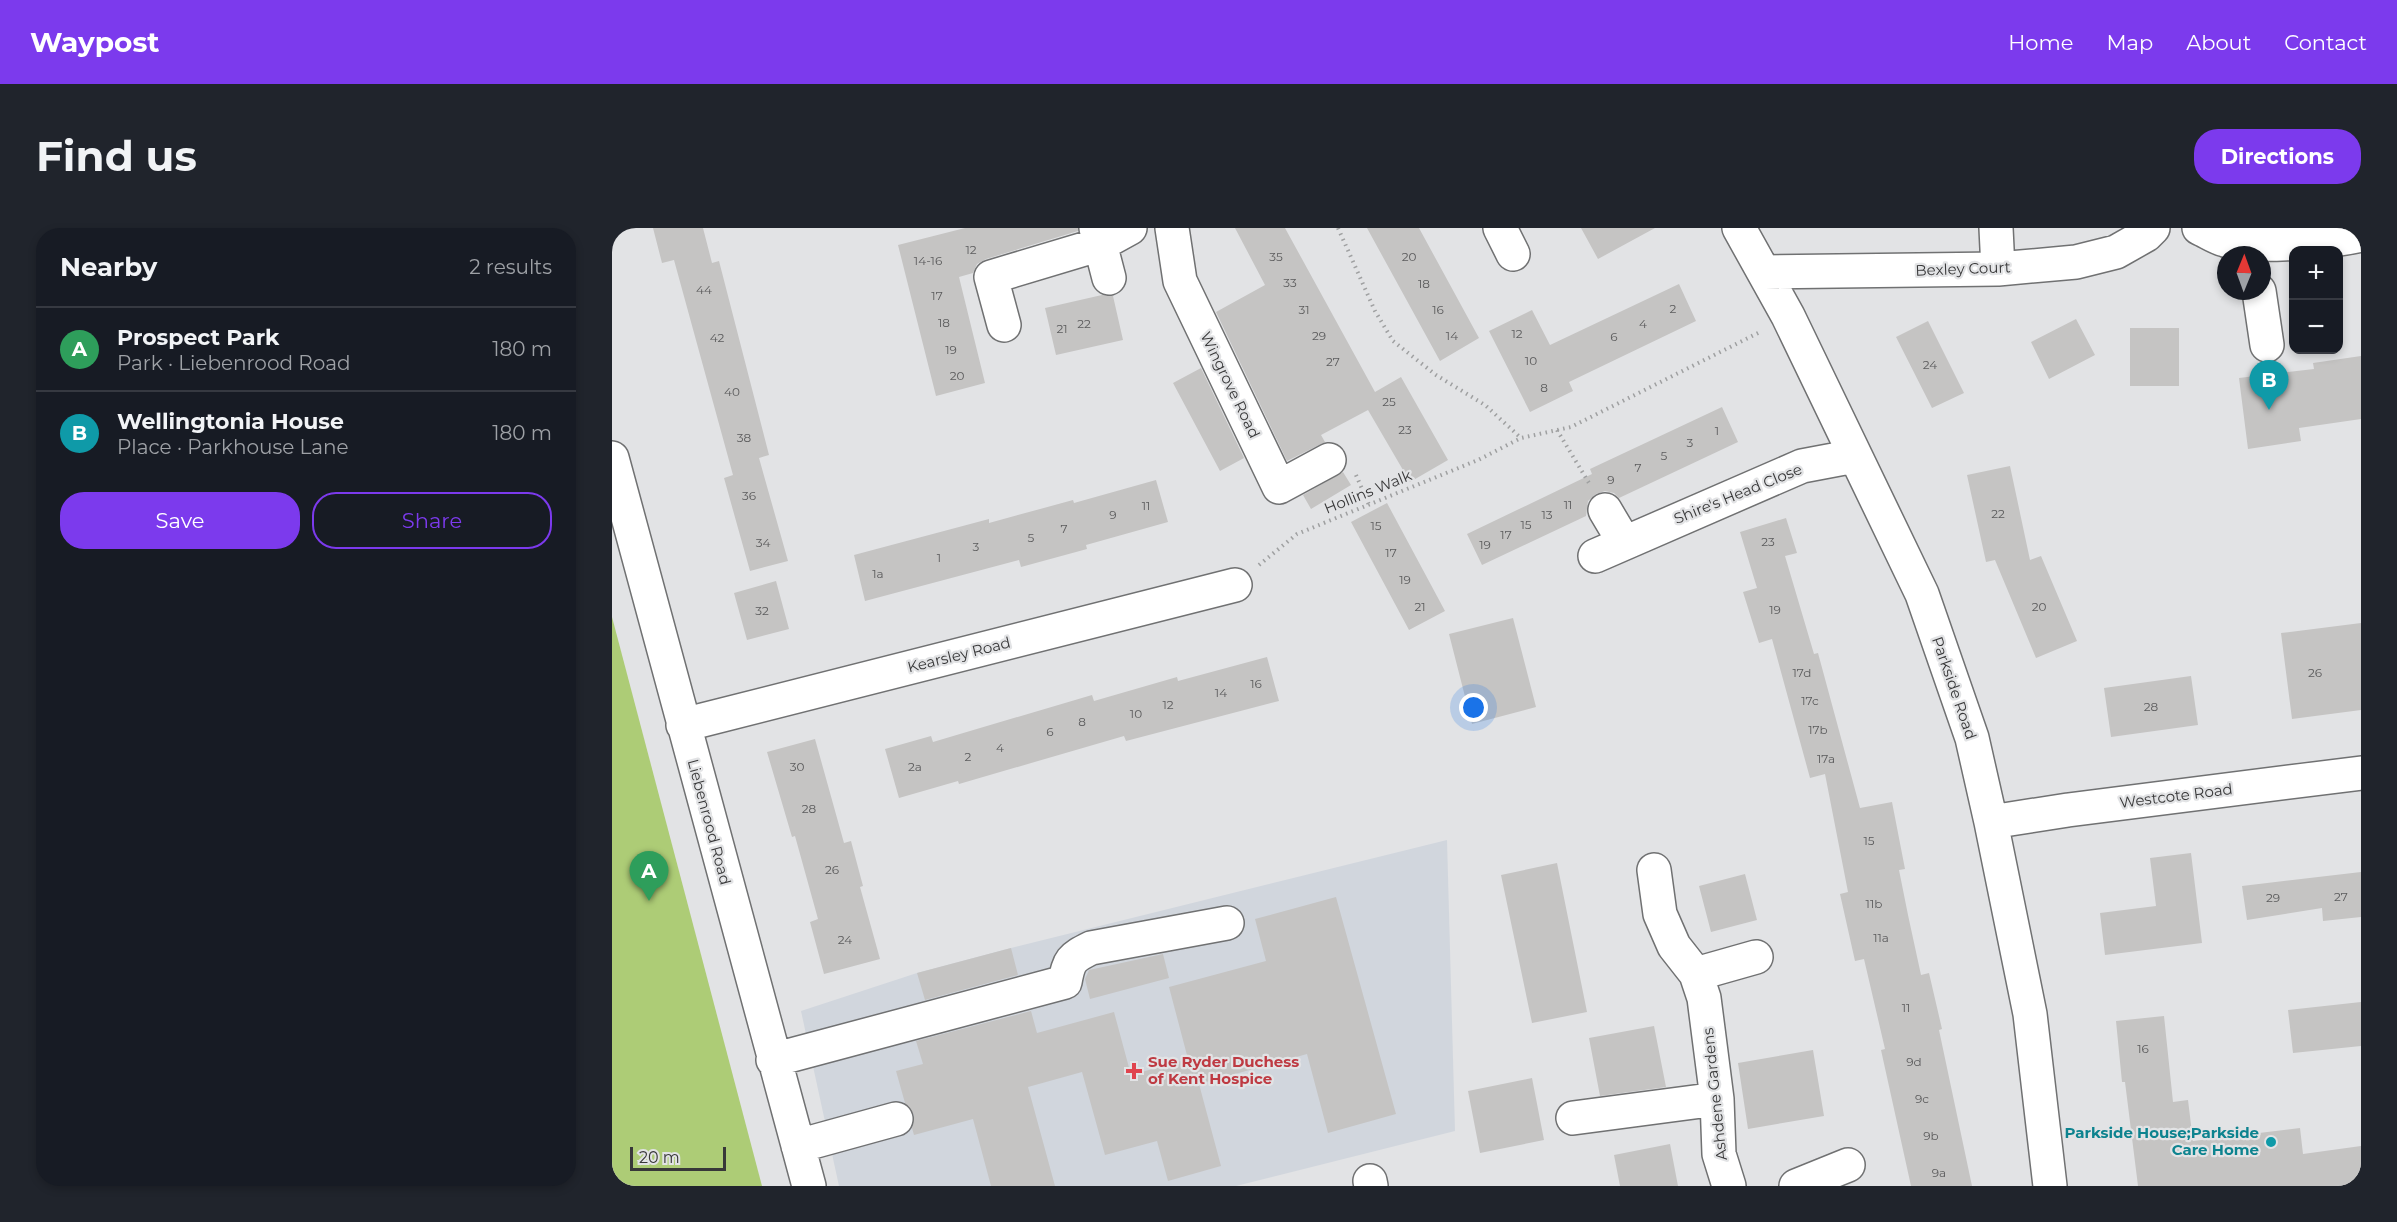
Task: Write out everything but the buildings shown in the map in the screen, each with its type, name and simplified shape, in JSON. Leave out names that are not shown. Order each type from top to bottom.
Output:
[{"type":"street","points":[[1004,325],[991,277],[1099,236],[1130,228]]},
{"type":"street","name":"Wingrove Road","points":[[1172,228],[1180,281],[1280,487],[1329,460]]},
{"type":"street","name":"Parkside Road","points":[[1739,228],[1788,316],[1922,594],[1972,738],[2030,1014],[2050,1186]]},
{"type":"street","points":[[1996,228],[1998,269]]},
{"type":"street","name":"Bexley Court","points":[[1765,272],[1998,269],[2076,262],[2116,252],[2146,235],[2153,228]]},
{"type":"street","points":[[2199,228],[2242,246]]},
{"type":"street","points":[[2271,248],[2342,240],[2361,235]]},
{"type":"street","points":[[1099,236],[1109,278]]},
{"type":"street","points":[[2260,300],[2267,345]]},
{"type":"street","name":"Shire's Head Close","points":[[1595,556],[1802,466],[1855,456]]},
{"type":"street","name":"Liebenrood Road","points":[[612,458],[809,1186]]},
{"type":"street","points":[[1605,510],[1624,542]]},
{"type":"street","name":"Kearsley Road","points":[[683,725],[1235,585]]},
{"type":"street","name":"Westcote Road","points":[[1991,822],[2361,773]]},
{"type":"street","name":"Ashdene Gardens","points":[[1654,870],[1660,914],[1674,946],[1696,974],[1704,998],[1717,1099],[1719,1154],[1729,1186]]},
{"type":"street","points":[[773,1059],[1065,982],[1068,963],[1075,956],[1091,948],[1227,923]]},
{"type":"street","points":[[1696,974],[1756,957]]},
{"type":"street","points":[[1573,1118],[1717,1099]]},
{"type":"street","points":[[798,1146],[896,1119]]},
{"type":"street","points":[[1796,1186],[1848,1165]]},
{"type":"path","points":[[1338,228],[1375,311],[1393,341],[1436,375],[1485,405],[1521,438]]},
{"type":"path","name":"Hollins Walk","points":[[1235,585],[1297,534],[1478,460],[1521,438],[1572,427],[1788,316]]},
{"type":"path","points":[[1557,430],[1605,510]]},
{"type":"shaded area","name":"Sue Ryder Duchess of Kent Hospice","points":[[1447,840],[1455,1131],[1236,1186],[839,1186],[801,1011],[917,973],[1011,948]]},
{"type":"green space","points":[[612,617],[762,1186],[612,1186]]},
{"type":"place","name":"Wellingtonia House","points":[[2269,410]]},
{"type":"place","name":"Prospect Park","points":[[649,901]]},
{"type":"place","name":"Sue Ryder Duchess of Kent Hospice","points":[[1134,1071]]},
{"type":"place","name":"Parkside House;Parkside Care Home","points":[[2271,1142]]}]
